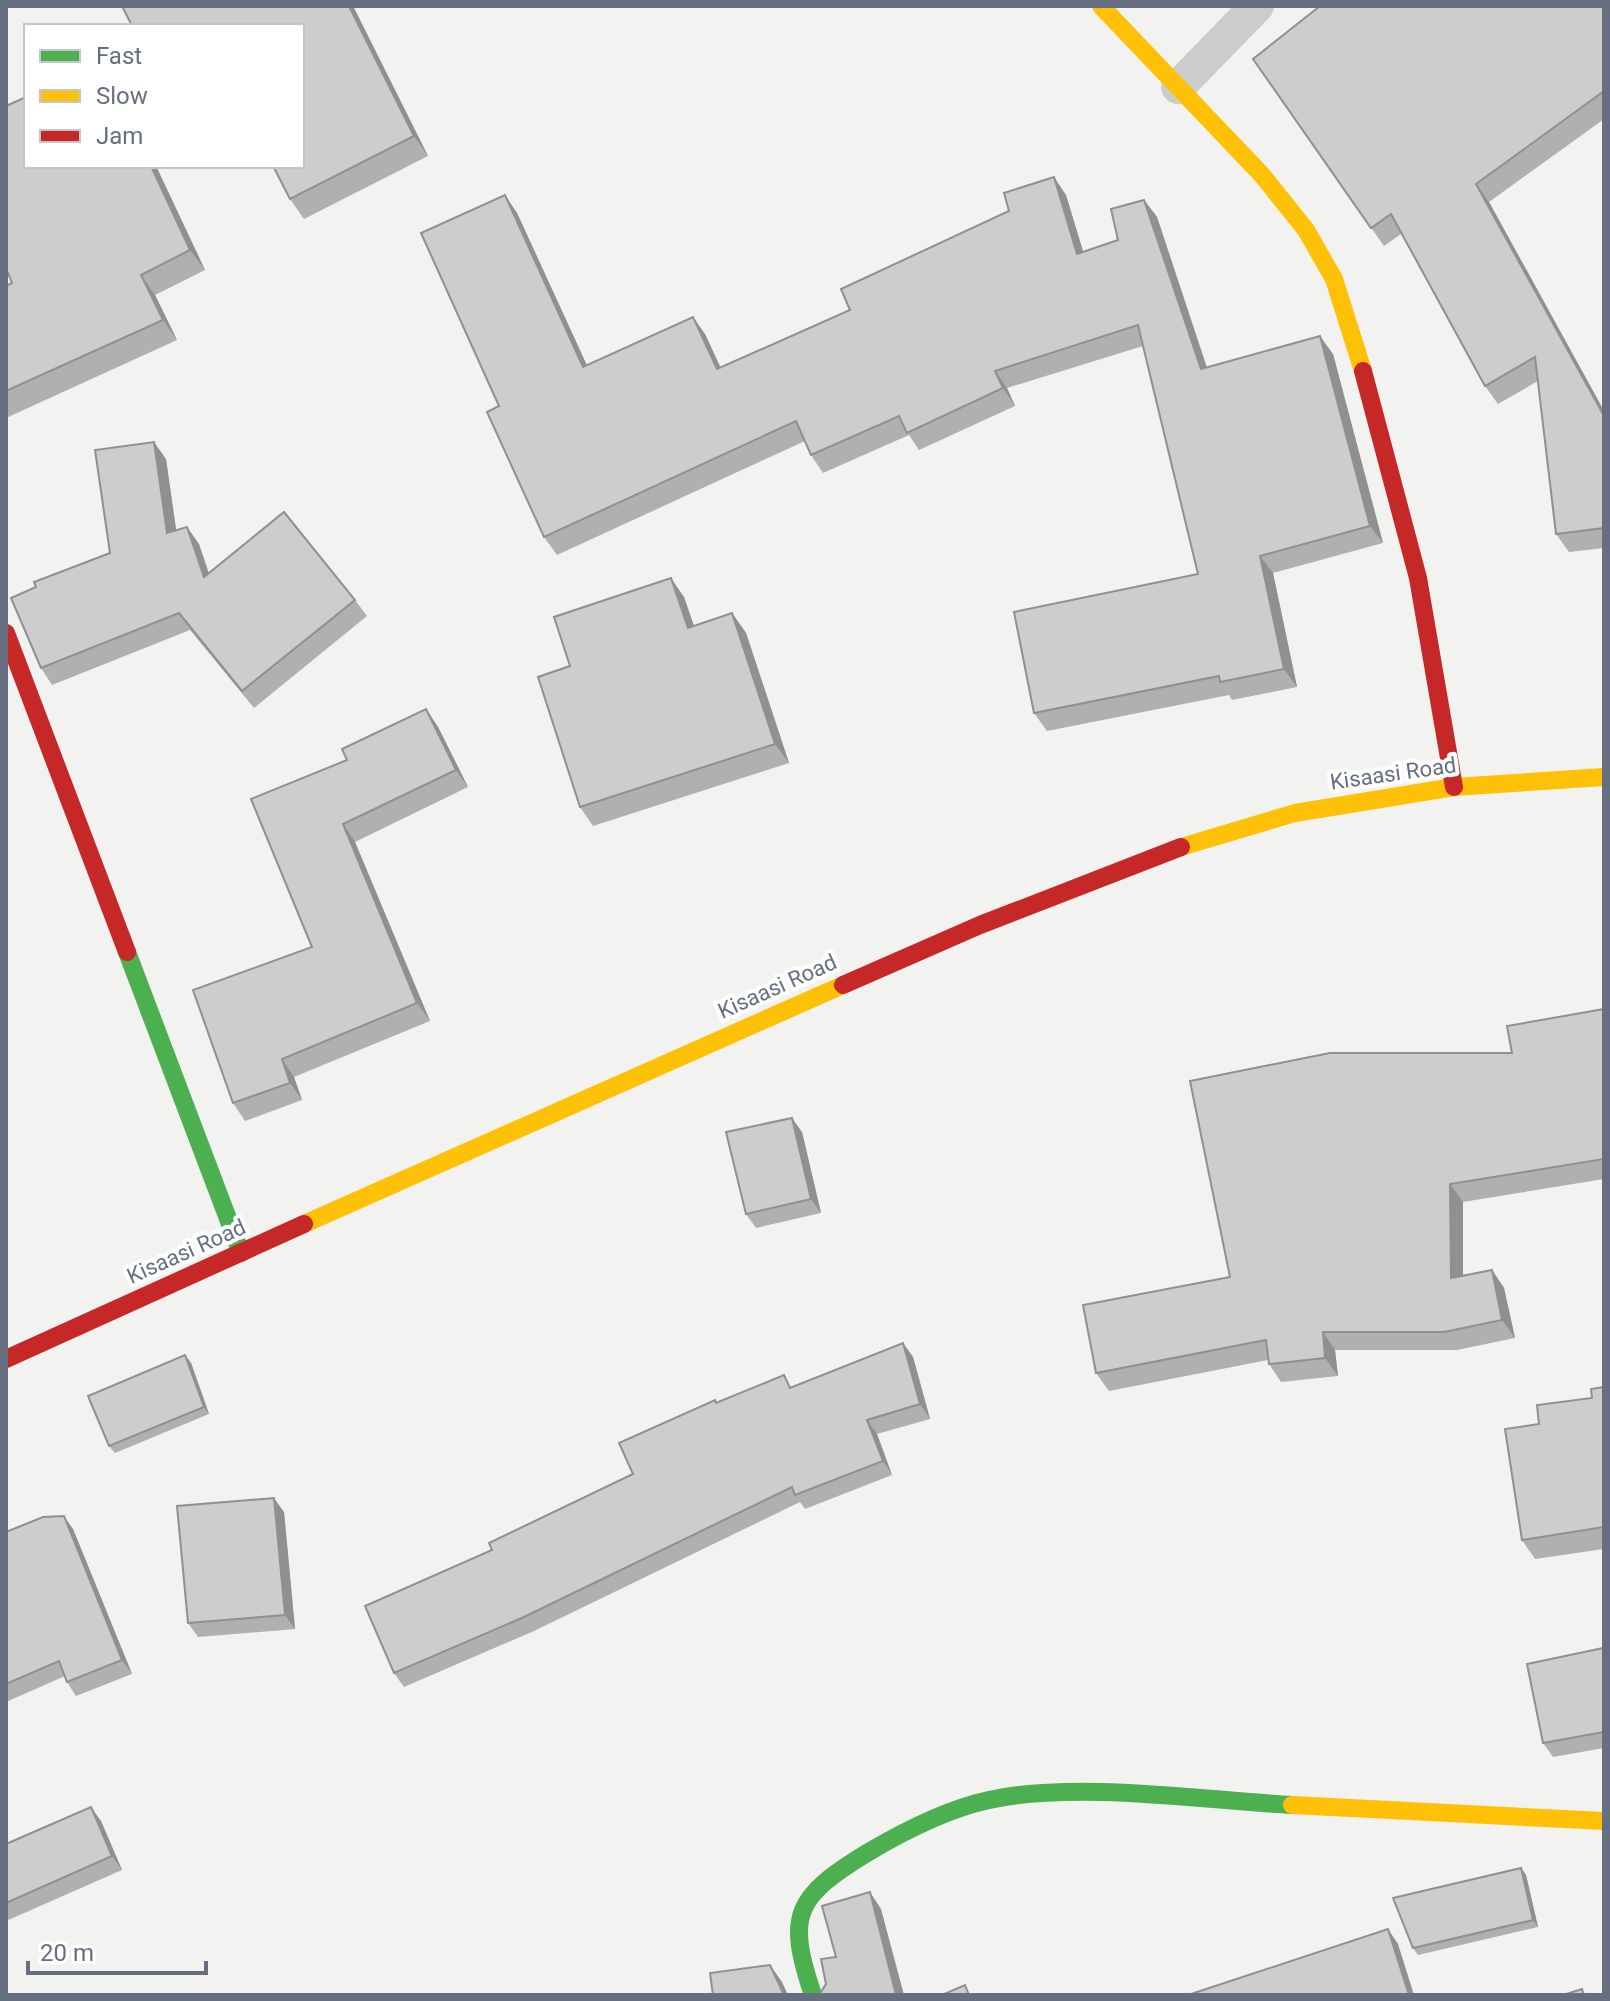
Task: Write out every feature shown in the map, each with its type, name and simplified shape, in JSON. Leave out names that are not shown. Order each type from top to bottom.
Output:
[{"type":"street","points":[[1101,6],[1262,175],[1297,219],[1334,279],[1356,345],[1418,578],[1454,787]]},
{"type":"street","points":[[6,633],[241,1253]]},
{"type":"street","name":"Kisaasi Road","points":[[6,1359],[835,987],[1164,852],[1295,813],[1454,787],[1604,777]]},
{"type":"street","points":[[813,1995],[798,1945],[798,1919],[812,1895],[844,1867],[920,1825],[989,1800],[1029,1795],[1125,1796],[1604,1821]]},
{"type":"lane","points":[[1178,87],[1257,6]]},
{"type":"building","points":[[122,6],[349,6],[414,136],[290,199],[274,168],[304,168],[304,24],[131,24]]},
{"type":"building","points":[[1320,6],[1604,6],[1604,91],[1476,184],[1604,416],[1604,528],[1556,534],[1535,357],[1485,386],[1391,214],[1371,228],[1253,59]]},
{"type":"building","points":[[24,98],[24,168],[152,168],[190,250],[141,275],[163,320],[6,391],[6,286],[12,283],[6,268],[6,106]]},
{"type":"building","points":[[1054,177],[1077,254],[1118,240],[1111,209],[1144,200],[1201,369],[1320,336],[1370,526],[1260,556],[1284,669],[1220,682],[1219,676],[1034,713],[1014,612],[1198,574],[1138,325],[995,371],[1003,388],[907,433],[899,416],[811,455],[796,421],[544,537],[487,412],[499,406],[421,233],[505,195],[583,367],[693,317],[717,369],[850,310],[841,289],[1009,211],[1004,193]]},
{"type":"building","points":[[154,442],[167,533],[187,527],[204,577],[284,512],[355,600],[242,691],[179,613],[41,668],[11,598],[36,587],[34,582],[110,553],[95,450]]},
{"type":"building","points":[[671,578],[688,628],[732,613],[775,744],[580,807],[538,677],[570,666],[554,617]]},
{"type":"building","points":[[426,709],[456,770],[343,824],[417,1003],[282,1059],[290,1083],[233,1103],[193,990],[312,947],[251,799],[347,760],[342,749]]},
{"type":"building","points":[[1604,1009],[1604,1159],[1450,1184],[1451,1278],[1492,1270],[1502,1320],[1444,1332],[1323,1332],[1325,1358],[1269,1364],[1266,1340],[1096,1373],[1083,1305],[1230,1277],[1190,1081],[1330,1053],[1512,1053],[1507,1026]]},
{"type":"building","points":[[792,1118],[811,1199],[746,1214],[726,1132]]},
{"type":"building","points":[[903,1343],[920,1404],[867,1420],[883,1461],[795,1495],[792,1487],[524,1617],[394,1673],[365,1606],[492,1550],[489,1543],[633,1474],[619,1443],[715,1400],[716,1403],[784,1375],[790,1388]]},
{"type":"building","points":[[185,1355],[204,1407],[109,1446],[88,1396]]},
{"type":"building","points":[[1604,1387],[1604,1527],[1522,1540],[1505,1429],[1539,1424],[1537,1405],[1592,1398],[1591,1389]]},
{"type":"building","points":[[274,1498],[285,1615],[188,1623],[177,1506]]},
{"type":"building","points":[[64,1516],[122,1660],[67,1682],[59,1661],[6,1684],[6,1532],[43,1517]]},
{"type":"building","points":[[1603,1648],[1604,1732],[1543,1743],[1527,1664]]},
{"type":"building","points":[[91,1807],[112,1856],[6,1903],[6,1844]]},
{"type":"building","points":[[1521,1868],[1533,1920],[1413,1948],[1393,1898]]},
{"type":"building","points":[[870,1892],[896,1995],[819,1995],[826,1984],[821,1959],[836,1957],[822,1906]]},
{"type":"building","points":[[1388,1929],[1409,1995],[1191,1994]]},
{"type":"building","points":[[770,1965],[784,1995],[713,1995],[710,1973]]},
{"type":"building","points":[[965,1985],[969,1995],[942,1995]]},
{"type":"building","points":[[1582,1989],[1584,1995],[1563,1995]]},
{"type":"traffic: fast","points":[[127,952],[241,1253]]},
{"type":"traffic: fast","points":[[813,1995],[800,1945],[799,1927],[803,1910],[811,1896],[824,1882],[867,1853],[942,1815],[989,1800],[1060,1792],[1139,1794],[1292,1805]]},
{"type":"traffic: slow","points":[[1101,6],[1262,175],[1306,230],[1334,279],[1363,371]]},
{"type":"traffic: slow","points":[[1181,847],[1295,813],[1454,787],[1604,777]]},
{"type":"traffic: slow","points":[[304,1224],[843,985]]},
{"type":"traffic: slow","points":[[1292,1805],[1604,1821]]},
{"type":"traffic: jam","points":[[1363,371],[1418,578],[1454,787]]},
{"type":"traffic: jam","points":[[6,633],[127,952]]},
{"type":"traffic: jam","points":[[843,985],[980,925],[1181,847]]},
{"type":"traffic: jam","points":[[6,1359],[304,1224]]}]
